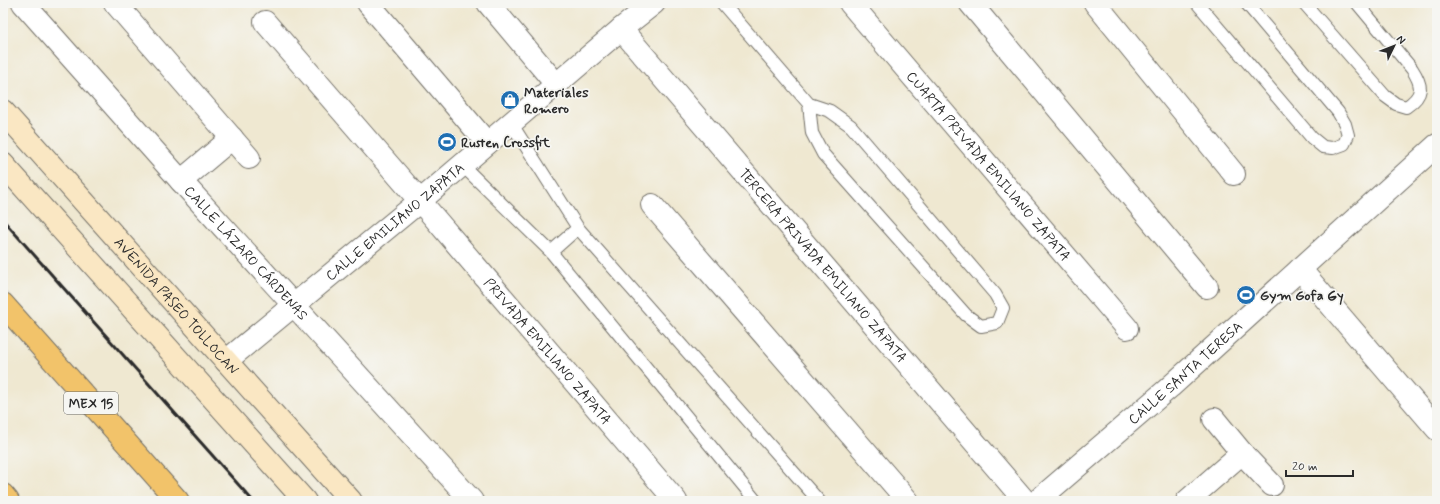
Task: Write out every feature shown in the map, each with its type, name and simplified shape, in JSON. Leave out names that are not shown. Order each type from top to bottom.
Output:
[{"type":"highway","name":"MEX 15","points":[[3,304],[178,501]]},
{"type":"highway","points":[[3,495],[8,501]]},
{"type":"main road","name":"AVENIDA PASEO TOLLOCAN","points":[[3,111],[351,501]]},
{"type":"main road","points":[[3,164],[305,501]]},
{"type":"street","name":"CALLE LÁZARO CÁRDENAS","points":[[23,3],[181,181],[472,501]]},
{"type":"street","points":[[115,3],[249,158]]},
{"type":"street","points":[[368,3],[487,143]]},
{"type":"street","points":[[488,3],[556,84]]},
{"type":"street","name":"CALLE EMILIANO ZAPATA","points":[[226,361],[420,201],[621,29],[654,3]]},
{"type":"street","name":"CUARTA PRIVADA EMILIANO ZAPATA","points":[[850,3],[1127,328]]},
{"type":"street","points":[[970,3],[1207,287]]},
{"type":"street","points":[[1095,3],[1234,174]]},
{"type":"street","name":"PRIVADA EMILIANO ZAPATA","points":[[265,22],[676,501]]},
{"type":"street","name":"TERCERA PRIVADA EMILIANO ZAPATA","points":[[621,29],[1025,501]]},
{"type":"street","points":[[181,181],[232,138]]},
{"type":"street","name":"CALLE SANTA TERESA","points":[[1037,501],[1170,387],[1437,145]]},
{"type":"street","points":[[652,205],[908,501]]},
{"type":"street","points":[[1300,269],[1437,429]]},
{"type":"street","points":[[1214,419],[1242,453],[1272,485]]},
{"type":"street","points":[[1187,501],[1242,453]]},
{"type":"lane","points":[[722,3],[809,104],[830,111],[851,126],[996,294],[1003,308],[997,323],[980,326],[966,315],[823,154],[812,133],[809,104]]},
{"type":"lane","points":[[1197,3],[1312,138],[1323,148],[1333,148],[1344,144],[1348,135],[1345,124],[1338,112],[1246,3]]},
{"type":"lane","points":[[1304,3],[1385,96],[1396,104],[1406,107],[1415,100],[1420,91],[1419,80],[1412,69],[1357,3]]},
{"type":"lane","points":[[511,123],[578,228],[819,501]]},
{"type":"lane","points":[[462,165],[551,252],[756,501]]},
{"type":"lane","points":[[551,252],[578,228]]},
{"type":"railway","points":[[3,220],[253,501]]},
{"type":"place","name":"Materiales Romero","points":[[510,100]]},
{"type":"place","name":"Rusten Crossfit","points":[[447,142]]},
{"type":"place","name":"Gym Gofa Gy","points":[[1246,295]]}]
